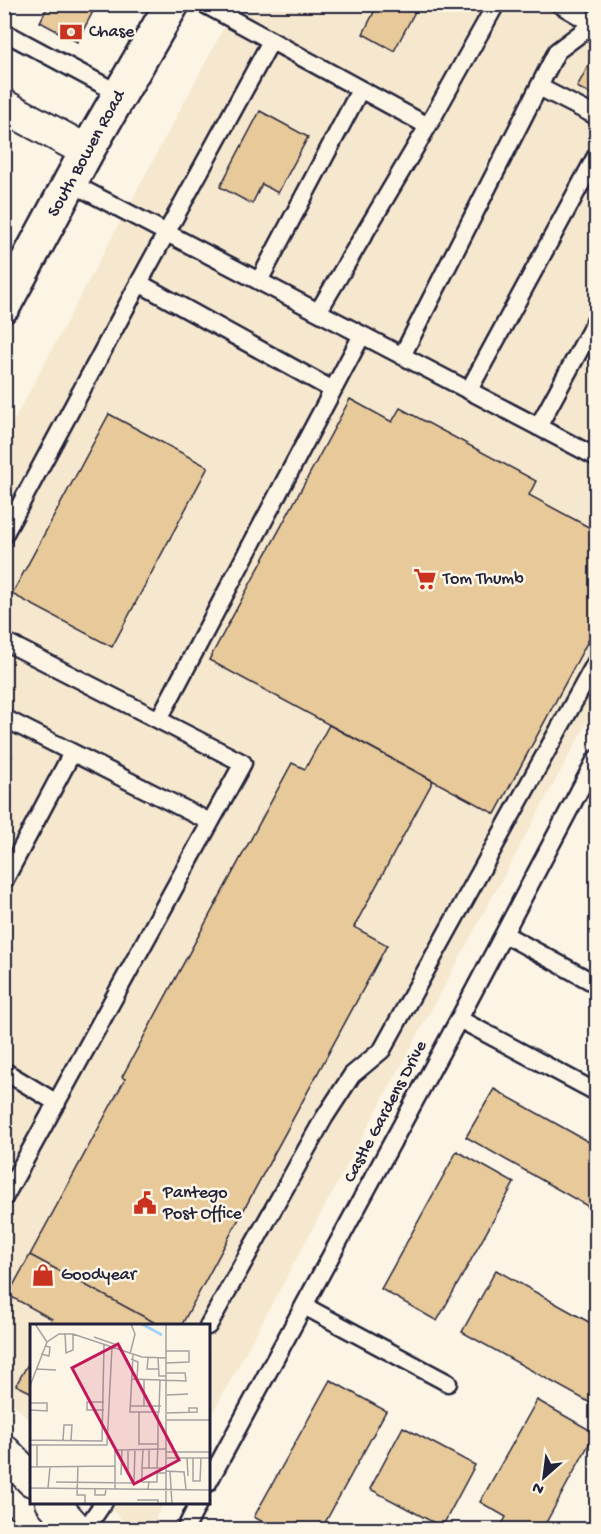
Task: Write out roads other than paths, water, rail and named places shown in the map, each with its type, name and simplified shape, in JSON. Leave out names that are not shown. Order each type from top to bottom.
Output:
[{"type":"main road","name":"South Bowen Road","points":[[4,306],[87,151],[172,4]]},
{"type":"street","points":[[4,106],[87,151]]},
{"type":"street","points":[[53,1504],[77,1530]]},
{"type":"lane","points":[[204,4],[428,126]]},
{"type":"lane","points":[[318,312],[428,126],[496,4]]},
{"type":"lane","points":[[402,356],[557,51],[596,20],[559,4]]},
{"type":"lane","points":[[4,32],[120,94]]},
{"type":"lane","points":[[4,535],[271,40]]},
{"type":"lane","points":[[539,87],[597,116]]},
{"type":"lane","points":[[259,281],[360,90]]},
{"type":"lane","points":[[469,390],[597,156]]},
{"type":"lane","points":[[71,183],[597,457]]},
{"type":"lane","points":[[139,283],[333,390]]},
{"type":"lane","points":[[538,427],[597,320]]},
{"type":"lane","points":[[159,719],[362,335]]},
{"type":"lane","points":[[4,641],[243,763],[4,1198]]},
{"type":"lane","points":[[209,1324],[324,1118],[352,1075],[382,1050],[597,662]]},
{"type":"lane","points":[[4,718],[210,822]]},
{"type":"lane","points":[[4,881],[72,753]]},
{"type":"lane","name":"Castle Gardens Drive","points":[[210,1479],[597,759]]},
{"type":"lane","points":[[504,934],[597,984]]},
{"type":"lane","points":[[459,1019],[597,1092]]},
{"type":"lane","points":[[4,1071],[57,1103]]},
{"type":"lane","points":[[304,1306],[448,1383]]},
{"type":"lane","points":[[84,1530],[103,1504]]},
{"type":"lane","points":[[185,1530],[198,1504]]},
{"type":"lane","points":[[4,1524],[10,1530]]},
{"type":"place","name":"Chase","points":[[71,32]]},
{"type":"place","name":"Tom Thumb","points":[[425,579]]},
{"type":"place","name":"Pantego Post Office","points":[[145,1203]]},
{"type":"place","name":"Goodyear","points":[[43,1275]]}]
